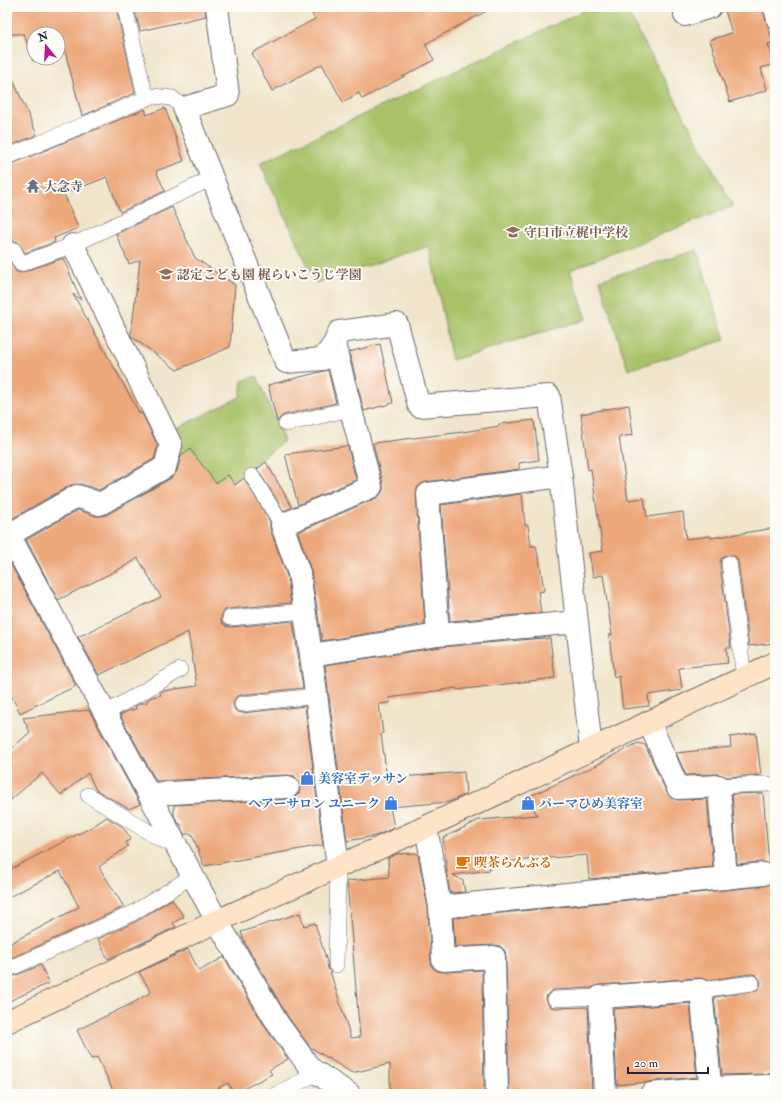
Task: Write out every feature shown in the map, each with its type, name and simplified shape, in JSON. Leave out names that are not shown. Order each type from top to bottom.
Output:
[{"type":"street","points":[[217,7],[228,95],[184,108],[286,362],[323,359],[334,344],[339,332],[397,324],[419,406],[549,396],[561,476],[591,749]]},
{"type":"street","points":[[686,15],[710,7]]},
{"type":"street","points":[[73,245],[171,445],[165,466],[100,504],[77,496],[8,534],[194,875],[217,921],[278,1024],[311,1069],[349,1094]]},
{"type":"street","points":[[334,344],[371,487],[282,526],[298,573],[311,655],[338,867]]},
{"type":"street","points":[[438,635],[428,494],[561,476]]},
{"type":"street","points":[[311,655],[438,635],[576,622]]},
{"type":"street","points":[[7,1021],[217,921],[426,828],[775,663]]},
{"type":"street","points":[[649,722],[678,788],[719,786],[726,878]]},
{"type":"street","points":[[150,794],[288,787]]},
{"type":"street","points":[[426,828],[440,907],[443,960],[494,957],[497,1094]]},
{"type":"street","points":[[440,907],[763,874]]},
{"type":"street","points":[[605,1094],[600,997],[701,990],[711,1091]]},
{"type":"street","points":[[651,1094],[711,1091],[775,1085]]},
{"type":"lane","points":[[771,7],[775,21]]},
{"type":"lane","points":[[125,8],[146,99]]},
{"type":"lane","points":[[7,157],[152,96],[172,98],[184,108]]},
{"type":"lane","points":[[7,254],[14,250],[21,264],[73,245],[212,178]]},
{"type":"lane","points":[[286,424],[350,409]]},
{"type":"lane","points":[[252,476],[282,526]]},
{"type":"lane","points":[[729,563],[744,677]]},
{"type":"lane","points":[[230,618],[304,611]]},
{"type":"lane","points":[[106,713],[180,670]]},
{"type":"lane","points":[[242,704],[316,696]]},
{"type":"lane","points":[[719,786],[768,784]]},
{"type":"lane","points":[[88,795],[162,840],[178,846]]},
{"type":"lane","points":[[336,965],[338,867]]},
{"type":"lane","points":[[7,970],[133,912],[194,875]]},
{"type":"lane","points":[[701,990],[752,983]]},
{"type":"lane","points":[[555,999],[600,997]]},
{"type":"lane","points":[[277,1094],[317,1073]]},
{"type":"green space","points":[[592,7],[625,7],[733,206],[570,270],[587,319],[452,360],[429,246],[316,283],[260,163]]},
{"type":"green space","points":[[697,250],[725,340],[628,370],[600,280]]},
{"type":"green space","points":[[257,376],[284,441],[199,507],[172,471],[171,431],[240,397],[242,381]]},
{"type":"building","points":[[7,7],[116,7],[135,93],[82,116],[66,55],[66,26],[26,26],[26,40],[24,34],[7,34]]},
{"type":"building","points":[[134,7],[205,7],[206,16],[140,31]]},
{"type":"building","points":[[308,7],[494,7],[425,44],[434,60],[362,99],[359,93],[343,102],[322,64],[272,91],[252,53],[315,19]]},
{"type":"building","points":[[724,7],[762,7],[773,43],[768,44],[774,64],[761,68],[767,90],[730,102],[710,40],[732,33]]},
{"type":"building","points":[[7,66],[37,135],[7,147]]},
{"type":"building","points":[[165,108],[184,161],[156,171],[165,191],[120,212],[107,177],[64,194],[78,228],[54,238],[55,242],[25,253],[18,242],[14,241],[7,244],[7,166],[145,109],[147,115]]},
{"type":"building","points":[[172,207],[195,258],[235,285],[230,347],[177,370],[131,335],[140,260],[129,264],[116,234]]},
{"type":"building","points":[[63,258],[81,300],[73,294],[140,414],[142,413],[158,446],[154,459],[99,490],[81,484],[71,485],[11,519],[7,519],[7,263],[10,262],[15,271],[20,273]]},
{"type":"building","points":[[380,344],[393,403],[364,411],[349,352]]},
{"type":"building","points":[[328,370],[336,403],[284,415],[277,422],[268,385]]},
{"type":"building","points":[[629,405],[633,435],[619,437],[628,500],[644,498],[647,517],[683,512],[686,539],[711,536],[711,538],[775,528],[775,643],[749,646],[738,561],[736,557],[732,555],[724,556],[721,559],[720,564],[731,648],[726,648],[728,663],[679,668],[682,690],[648,695],[649,706],[623,709],[619,676],[614,677],[609,635],[612,635],[603,575],[593,577],[589,553],[603,551],[591,469],[588,470],[581,414]]},
{"type":"building","points":[[534,420],[539,460],[519,463],[519,469],[426,482],[417,488],[416,495],[425,624],[322,641],[311,571],[298,532],[380,495],[383,490],[383,484],[373,443],[463,432],[499,426],[499,424]]},
{"type":"building","points":[[348,446],[356,480],[298,505],[285,454]]},
{"type":"building","points":[[190,449],[216,483],[228,475],[235,485],[244,478],[270,522],[270,529],[287,576],[291,603],[229,609],[225,610],[221,619],[222,623],[231,627],[293,621],[303,688],[241,695],[236,697],[233,705],[235,710],[243,713],[305,706],[323,845],[204,866],[192,834],[184,834],[181,824],[179,824],[174,816],[174,805],[289,799],[294,798],[299,793],[299,781],[294,776],[287,775],[156,781],[120,715],[136,709],[135,706],[141,703],[147,703],[147,700],[152,697],[161,695],[160,692],[162,691],[197,686],[188,632],[99,675],[78,637],[161,597],[138,558],[58,600],[26,540],[78,510],[96,516],[106,515],[171,478],[177,471],[181,455]]},
{"type":"building","points":[[266,462],[292,507],[284,511],[257,469]]},
{"type":"building","points":[[522,494],[525,525],[528,525],[531,546],[536,546],[539,557],[544,591],[538,592],[541,613],[450,621],[441,505]]},
{"type":"building","points":[[7,557],[76,686],[20,713],[7,687]]},
{"type":"building","points":[[550,638],[555,678],[457,690],[456,688],[389,698],[390,703],[379,704],[383,733],[381,734],[387,778],[464,772],[466,794],[449,802],[390,807],[394,828],[375,836],[347,841],[325,665],[440,647]]},
{"type":"building","points":[[89,710],[140,804],[129,809],[96,790],[88,773],[61,795],[42,773],[7,803],[7,753],[30,732],[23,718]]},
{"type":"building","points":[[756,733],[761,775],[727,777],[718,774],[686,775],[676,753],[731,747],[730,737]]},
{"type":"building","points":[[638,743],[645,745],[667,793],[671,798],[679,800],[707,799],[713,867],[589,879],[587,855],[489,863],[490,870],[453,875],[463,881],[465,892],[450,893],[443,838],[479,820],[537,815],[528,797],[599,764]]},
{"type":"building","points":[[763,793],[769,864],[762,862],[737,864],[732,794]]},
{"type":"building","points":[[107,817],[123,827],[131,839],[126,842],[128,846],[99,867],[124,907],[7,960],[7,945],[79,907],[60,871],[7,898],[7,871],[90,828]]},
{"type":"building","points":[[416,853],[418,855],[428,908],[432,967],[437,971],[444,972],[482,970],[484,1094],[390,1094],[390,1064],[352,1073],[310,1047],[288,1017],[245,943],[241,932],[300,913],[304,926],[315,923],[328,969],[330,971],[351,1038],[360,1037],[347,881],[389,877],[388,858],[397,854]]},
{"type":"building","points":[[771,883],[772,889],[775,889],[775,1071],[765,1074],[722,1075],[714,997],[757,990],[760,987],[761,982],[756,975],[751,974],[708,980],[700,978],[599,985],[591,988],[554,990],[547,995],[546,999],[551,1007],[555,1008],[588,1007],[592,1094],[509,1094],[505,951],[500,946],[494,945],[455,947],[453,918],[764,886]]},
{"type":"building","points":[[172,899],[184,917],[173,923],[176,927],[108,959],[98,939],[137,921]]},
{"type":"building","points":[[188,949],[199,971],[224,957],[267,1030],[288,1059],[269,1070],[272,1074],[234,1094],[228,1083],[207,1094],[115,1094],[97,1057],[91,1059],[77,1030],[133,1003],[151,992],[139,972]]},
{"type":"building","points":[[41,965],[49,983],[7,1002],[7,979]]},
{"type":"building","points":[[690,1003],[697,1077],[617,1085],[613,1009]]},
{"type":"place","name":"大念寺","points":[[33,186]]},
{"type":"place","name":"守口市立梶中学校","points":[[513,232]]},
{"type":"place","name":"認定こども園 梶らいこうじ学園","points":[[166,274]]},
{"type":"place","name":"美容室デッサン","points":[[307,778]]},
{"type":"place","name":"ヘアーサロン ユニーク","points":[[391,803]]},
{"type":"place","name":"パーマひめ美容室","points":[[528,803]]},
{"type":"place","name":"喫茶らんぶる","points":[[463,862]]}]
